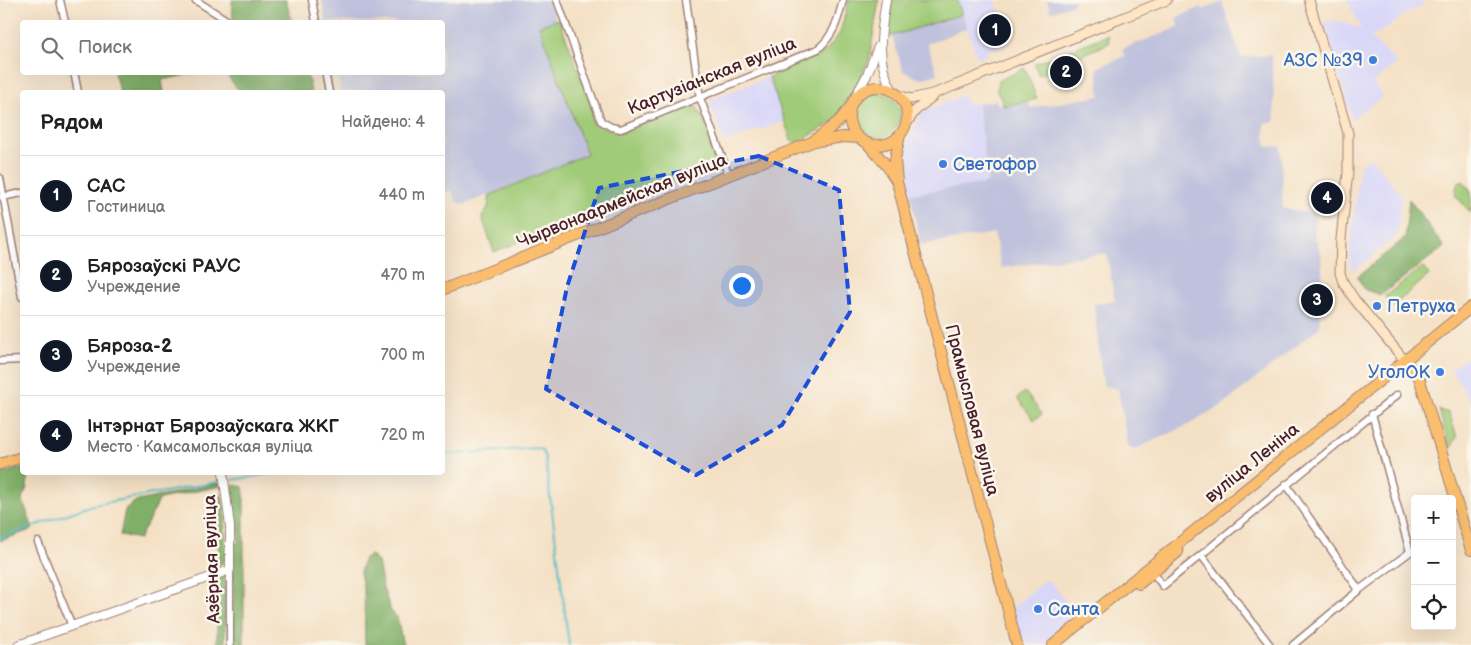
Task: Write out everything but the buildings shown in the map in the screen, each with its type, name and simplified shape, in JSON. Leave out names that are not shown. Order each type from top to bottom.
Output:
[{"type":"main road","points":[[936,93],[916,111],[900,135],[885,144],[862,141],[851,129],[848,118],[850,107],[855,97],[863,90],[872,87],[883,87],[911,99],[936,93],[1167,0]]},
{"type":"main road","points":[[1309,0],[1348,140],[1348,172],[1341,239],[1340,273],[1343,282],[1359,306],[1419,377],[1471,550]]},
{"type":"main road","points":[[896,93],[906,109],[906,124]]},
{"type":"main road","name":"Чырвонаармейская вуліца","points":[[812,142],[839,122],[850,107]]},
{"type":"main road","name":"Прамысловая вуліца","points":[[900,135],[895,159],[897,182],[1017,645]]},
{"type":"main road","name":"Чырвонаармейская вуліца","points":[[445,289],[812,142],[843,137],[862,141]]},
{"type":"main road","name":"Прамысловая вуліца","points":[[862,141],[887,166],[897,182]]},
{"type":"main road","name":"вуліца Леніна","points":[[1407,363],[1471,307]]},
{"type":"main road","name":"вуліца Леніна","points":[[1063,645],[1151,570],[1471,313]]},
{"type":"main road","points":[[0,464],[20,458]]},
{"type":"main road","name":"вуліца Леніна","points":[[1053,645],[1151,570]]},
{"type":"street","points":[[60,0],[64,20]]},
{"type":"street","points":[[195,0],[227,20]]},
{"type":"street","points":[[312,0],[316,20]]},
{"type":"street","name":"Картузіанская вуліца","points":[[557,0],[602,121],[611,127],[621,129],[818,49],[828,41],[836,26],[843,0]]},
{"type":"street","points":[[686,0],[700,98],[729,176]]},
{"type":"street","points":[[855,97],[868,75],[880,41],[886,0]]},
{"type":"street","points":[[880,41],[882,64],[896,93]]},
{"type":"street","points":[[75,75],[78,90]]},
{"type":"street","points":[[326,75],[329,90]]},
{"type":"street","points":[[0,178],[20,287]]},
{"type":"street","points":[[2,197],[20,193]]},
{"type":"street","points":[[0,361],[20,360]]},
{"type":"street","points":[[1151,570],[1163,586],[1372,414],[1397,396]]},
{"type":"street","points":[[1293,645],[1410,552],[1372,414]]},
{"type":"street","name":"Азёрная вуліца","points":[[223,475],[230,526],[230,645]]},
{"type":"street","points":[[1286,484],[1360,590]]},
{"type":"street","points":[[38,542],[72,626]]},
{"type":"street","points":[[1201,554],[1270,645]]},
{"type":"street","points":[[18,645],[230,570]]},
{"type":"highlighted area","points":[[759,156],[839,190],[850,312],[782,425],[696,475],[546,389],[567,287],[599,188]]},
{"type":"shaded area","points":[[322,0],[548,0],[556,20],[539,26],[587,154],[464,205],[456,202],[452,190],[445,192],[445,90],[341,90],[337,75],[445,75],[445,20],[326,20]]},
{"type":"shaded area","points":[[957,0],[995,0],[1010,43],[986,52],[987,55],[978,59]]},
{"type":"shaded area","points":[[1047,0],[1077,0],[1073,2],[1074,4],[1051,12]]},
{"type":"shaded area","points":[[1347,0],[1422,0],[1424,4],[1401,16],[1402,18],[1371,37],[1397,63],[1375,81],[1374,84],[1383,96],[1352,119],[1324,22],[1336,20],[1361,29]]},
{"type":"shaded area","points":[[1222,2],[1241,57],[1272,55],[1275,122],[1264,123],[1266,147],[1281,146],[1283,208],[1316,214],[1314,240],[1318,240],[1319,250],[1321,250],[1324,310],[1320,312],[1320,327],[1223,405],[1188,425],[1133,450],[1128,446],[1118,389],[1104,386],[1101,371],[1094,304],[1115,301],[1107,253],[1001,268],[994,233],[921,245],[910,194],[988,183],[978,103],[990,102],[995,99],[998,105],[1003,102],[1005,106],[1029,102],[1030,108],[1100,96],[1097,68],[1125,56],[1122,49],[1179,27],[1176,18],[1201,7],[1203,10]]},
{"type":"shaded area","points":[[962,14],[967,28],[927,44],[938,74],[920,79],[903,71],[892,36]]},
{"type":"shaded area","points":[[769,77],[785,121],[725,142],[709,100]]},
{"type":"shaded area","points":[[964,95],[967,104],[978,103],[988,183],[910,194],[901,156],[921,115],[928,110]]},
{"type":"shaded area","points":[[1371,158],[1401,194],[1398,232],[1394,238],[1353,271],[1349,259],[1360,164]]},
{"type":"shaded area","points":[[1471,356],[1471,403],[1451,368]]},
{"type":"shaded area","points":[[1049,580],[1079,617],[1044,645],[1027,645],[1019,631],[1013,607],[1042,582]]},
{"type":"green space","points":[[232,0],[286,0],[291,20],[233,20]]},
{"type":"green space","points":[[849,0],[879,0],[869,60],[840,116],[803,140],[796,142],[791,140],[769,77],[826,51],[840,33]]},
{"type":"green space","points":[[892,0],[957,0],[962,14],[892,36],[887,35]]},
{"type":"green space","points":[[559,19],[598,122],[611,131],[620,132],[686,106],[697,107],[714,144],[716,164],[494,252],[482,217],[488,208],[490,195],[587,154],[539,26]]},
{"type":"green space","points":[[1108,35],[1109,43],[1078,57],[1076,52],[1071,53],[1069,50]]},
{"type":"green space","points":[[1054,56],[1058,67],[1039,75],[1034,64]]},
{"type":"green space","points":[[1025,68],[1037,99],[1004,106],[997,91],[998,81]]},
{"type":"green space","points":[[115,75],[186,75],[162,80],[164,90],[119,90]]},
{"type":"green space","points":[[227,75],[307,75],[311,90],[238,90]]},
{"type":"green space","points":[[882,93],[894,99],[899,106],[899,124],[894,131],[887,136],[874,137],[866,134],[859,127],[856,111],[859,103],[866,96]]},
{"type":"green space","points":[[1463,181],[1471,191],[1471,213],[1455,195],[1457,184]]},
{"type":"green space","points":[[1409,199],[1444,247],[1381,295],[1365,290],[1357,277],[1405,238]]},
{"type":"green space","points":[[1423,267],[1429,275],[1392,307],[1385,296]]},
{"type":"green space","points":[[1025,392],[1042,414],[1034,420],[1017,398]]},
{"type":"green space","points":[[1439,410],[1449,413],[1457,437],[1450,450]]},
{"type":"green space","points":[[20,468],[20,475],[28,475],[27,488],[22,498],[33,529],[0,541],[0,474]]},
{"type":"green space","points":[[220,483],[221,486],[160,499],[139,539],[120,535],[125,510],[134,502]]},
{"type":"green space","points":[[234,485],[243,487],[244,493],[244,645],[233,645],[234,544],[239,542],[238,528],[234,522],[231,487]]},
{"type":"green space","points":[[221,492],[225,512],[226,558],[223,563],[218,565]]},
{"type":"green space","points":[[371,555],[378,562],[383,588],[391,611],[397,617],[403,645],[365,645],[364,592],[360,572],[364,558]]},
{"type":"green space","points":[[225,577],[225,645],[217,645],[217,578]]},
{"type":"waterway","points":[[445,455],[536,448],[542,450],[545,457],[569,645]]},
{"type":"waterway","points":[[232,480],[263,475]]},
{"type":"waterway","points":[[0,538],[93,505],[218,482]]},
{"type":"place","name":"САС","points":[[995,30]]},
{"type":"place","name":"АЗС №39","points":[[1373,60]]},
{"type":"place","name":"Бярозаўскі РАУС","points":[[1066,72]]},
{"type":"place","name":"Светофор","points":[[943,164]]},
{"type":"place","name":"Інтэрнат Бярозаўскага ЖКГ","points":[[1327,198]]},
{"type":"place","name":"Бяроза-2","points":[[1317,300]]},
{"type":"place","name":"Петруха","points":[[1377,306]]},
{"type":"place","name":"УголОК","points":[[1440,372]]},
{"type":"place","name":"Санта","points":[[1038,609]]}]
